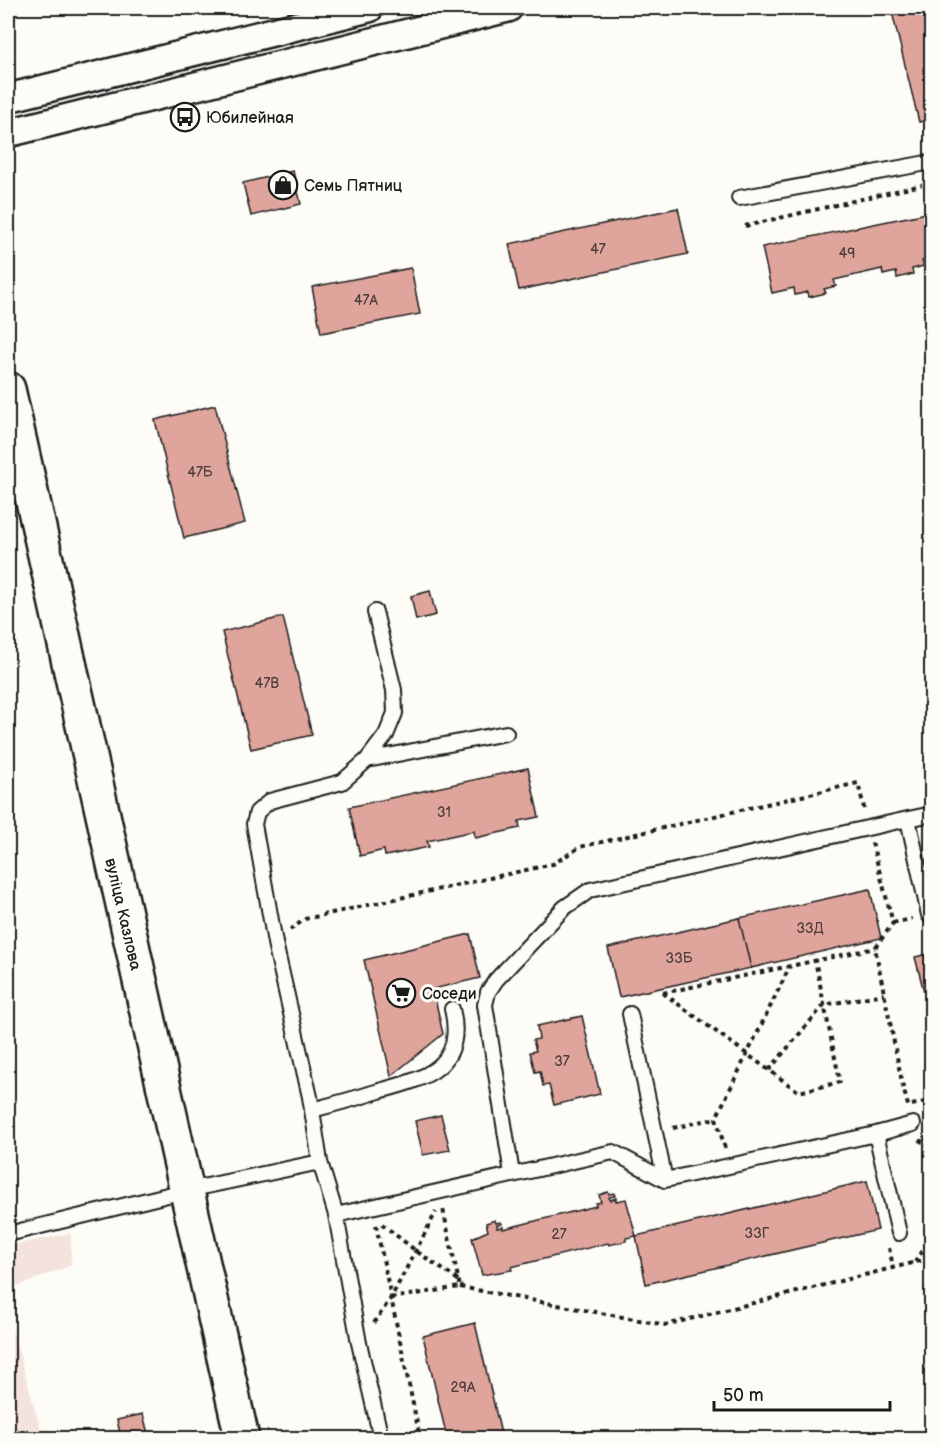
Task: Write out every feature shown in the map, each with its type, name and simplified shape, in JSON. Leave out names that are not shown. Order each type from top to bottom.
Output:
[{"type":"main road","name":"вуліца Казлова","points":[[8,389],[242,1438]]},
{"type":"street","points":[[8,98],[369,8]]},
{"type":"street","points":[[8,133],[508,8]]},
{"type":"lane","points":[[739,198],[932,162]]},
{"type":"lane","points":[[375,612],[393,690],[395,713],[386,735],[368,760],[342,782],[270,801],[257,812],[254,824],[275,943],[312,1110],[320,1162],[336,1215],[359,1343],[381,1438]]},
{"type":"lane","points":[[368,760],[506,733]]},
{"type":"lane","points":[[512,1174],[485,1005],[488,992],[496,980],[564,908],[591,890],[932,814]]},
{"type":"lane","points":[[908,819],[929,915]]},
{"type":"lane","points":[[312,1110],[411,1083],[432,1073],[446,1060],[454,1041],[456,1025],[452,1009]]},
{"type":"lane","points":[[630,1014],[665,1180]]},
{"type":"lane","points":[[336,1215],[613,1152],[665,1180],[913,1124]]},
{"type":"lane","points":[[876,1134],[899,1233]]},
{"type":"lane","points":[[8,1234],[188,1190],[320,1162]]},
{"type":"path","points":[[745,226],[932,183]]},
{"type":"path","points":[[815,960],[840,1082],[799,1092],[663,993],[815,960],[875,948]]},
{"type":"path","points":[[729,1166],[716,1118],[790,966]]},
{"type":"path","points":[[769,1071],[824,1005],[884,994]]},
{"type":"path","points":[[908,1106],[932,1101]]},
{"type":"path","points":[[655,1132],[716,1118]]},
{"type":"path","points":[[925,1138],[918,1140],[932,1147]]},
{"type":"path","points":[[391,1298],[442,1201],[460,1287]]},
{"type":"path","points":[[420,1438],[374,1218],[458,1280]]},
{"type":"path","points":[[915,1262],[932,1238]]},
{"type":"path","points":[[391,1298],[460,1287],[666,1325],[932,1258]]},
{"type":"shaded area","points":[[71,1233],[71,1265],[8,1290],[8,1246]]},
{"type":"shaded area","points":[[8,1314],[43,1438],[8,1438]]},
{"type":"building","points":[[891,8],[932,8],[932,119],[919,122]]},
{"type":"building","points":[[293,171],[301,204],[251,216],[243,183]]},
{"type":"building","points":[[678,208],[688,254],[519,290],[509,244]]},
{"type":"building","points":[[932,212],[932,259],[922,261],[924,266],[912,269],[913,274],[897,278],[896,272],[883,275],[882,269],[834,280],[836,286],[824,289],[826,293],[809,297],[808,292],[795,295],[794,288],[772,293],[762,247]]},
{"type":"building","points":[[411,268],[420,314],[321,333],[312,287]]},
{"type":"building","points":[[215,405],[245,523],[184,538],[155,420]]},
{"type":"building","points":[[430,591],[436,615],[416,620],[411,596]]},
{"type":"building","points":[[283,617],[312,735],[251,749],[222,632]]},
{"type":"building","points":[[528,768],[539,817],[519,821],[520,828],[475,838],[474,831],[427,841],[429,847],[385,856],[384,850],[360,856],[349,807]]},
{"type":"building","points":[[870,889],[881,938],[751,968],[739,918]]},
{"type":"building","points":[[739,918],[751,968],[619,997],[608,948]]},
{"type":"building","points":[[470,934],[480,978],[433,989],[443,1034],[391,1076],[364,960]]},
{"type":"building","points":[[932,953],[932,1023],[915,957]]},
{"type":"building","points":[[582,1016],[600,1094],[554,1105],[549,1085],[543,1086],[540,1071],[535,1072],[530,1052],[536,1051],[533,1040],[539,1039],[537,1026]]},
{"type":"building","points":[[441,1115],[450,1150],[423,1155],[415,1121]]},
{"type":"building","points":[[867,1181],[878,1230],[646,1284],[636,1236]]},
{"type":"building","points":[[608,1192],[609,1194],[614,1193],[615,1196],[609,1197],[610,1200],[626,1199],[636,1236],[626,1238],[626,1241],[609,1245],[608,1243],[511,1267],[512,1270],[482,1275],[472,1238],[488,1231],[486,1223],[495,1220],[496,1223],[501,1222],[502,1224],[497,1225],[497,1228],[503,1227],[503,1229],[596,1206],[596,1203],[601,1202],[599,1195]]},
{"type":"building","points":[[475,1323],[502,1438],[447,1438],[423,1336]]},
{"type":"building","points":[[143,1414],[149,1438],[121,1438],[117,1420]]},
{"type":"place","name":"Юбилейная","points":[[185,117]]},
{"type":"place","name":"Семь Пятниц","points":[[283,185]]},
{"type":"place","name":"Соседи","points":[[401,993]]}]
